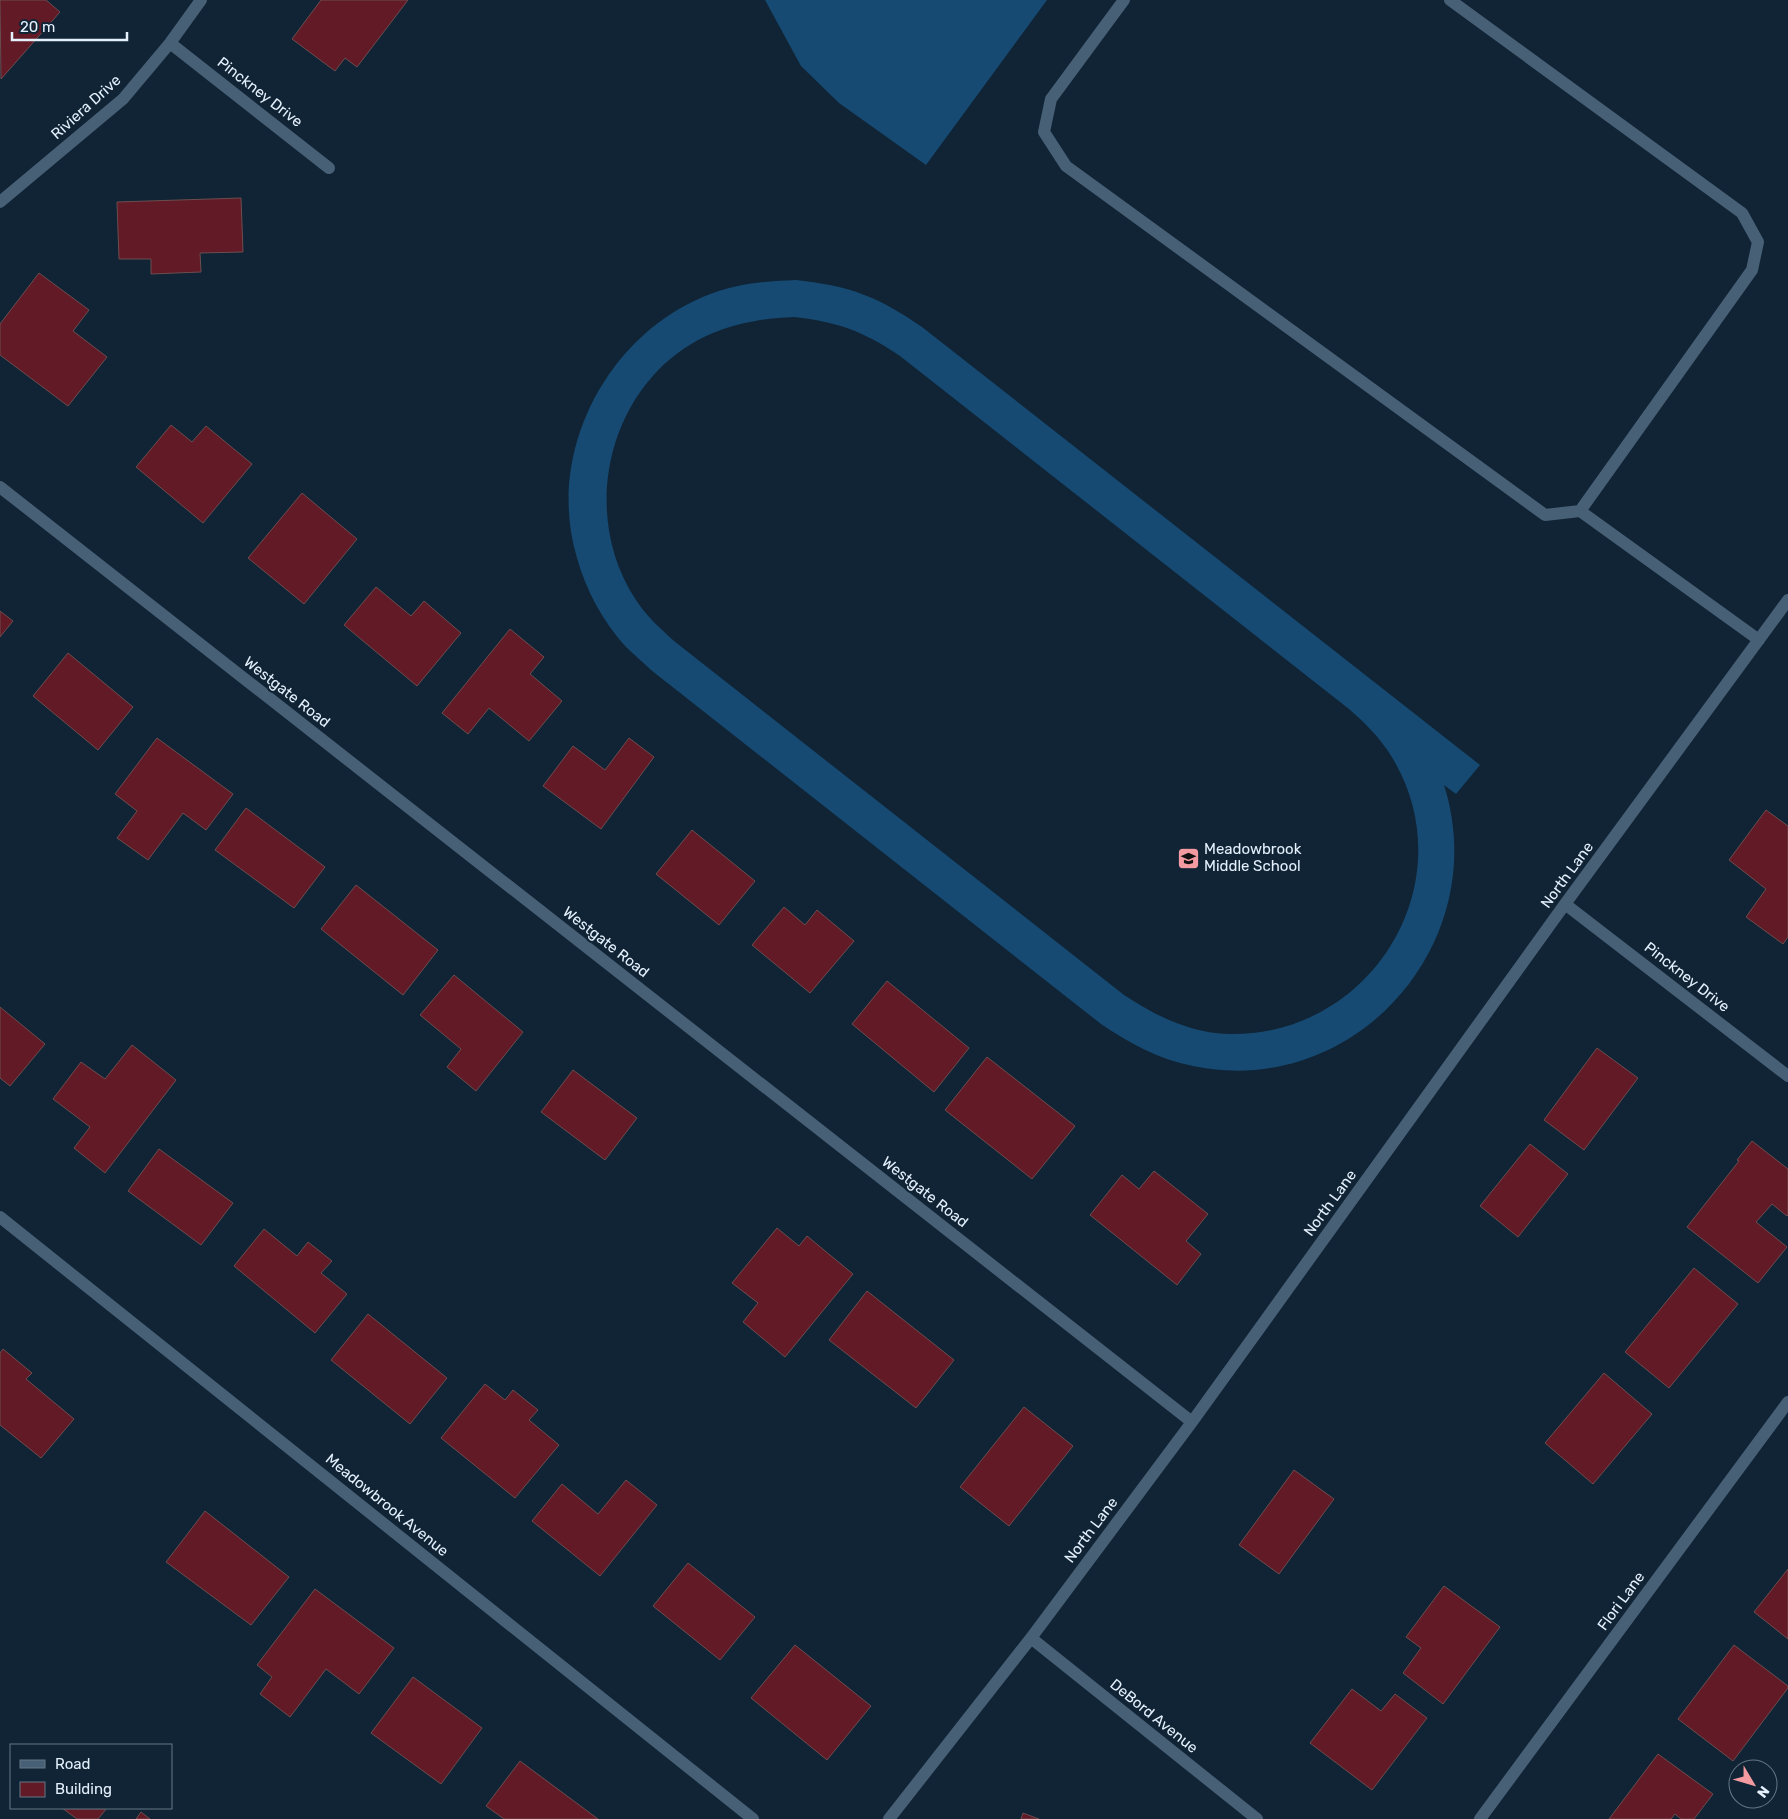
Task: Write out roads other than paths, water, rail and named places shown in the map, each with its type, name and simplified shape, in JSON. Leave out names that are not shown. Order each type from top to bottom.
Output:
[{"type":"street","name":"Riviera Drive","points":[[0,202],[123,99],[170,42],[201,0]]},
{"type":"street","points":[[1124,0],[1051,99],[1044,132],[1066,166],[1545,515],[1580,511],[1758,640]]},
{"type":"street","points":[[1450,0],[1742,213],[1758,242],[1752,270],[1580,511]]},
{"type":"street","name":"Pinckney Drive","points":[[170,42],[329,168]]},
{"type":"street","name":"Westgate Road","points":[[0,487],[1192,1422]]},
{"type":"street","name":"North Lane","points":[[889,1819],[1030,1638],[1192,1422],[1788,600]]},
{"type":"street","name":"Pinckney Drive","points":[[1566,904],[1788,1076]]},
{"type":"street","name":"Meadowbrook Avenue","points":[[0,1217],[753,1819]]},
{"type":"street","name":"Flori Lane","points":[[1480,1819],[1788,1402]]},
{"type":"street","name":"DeBord Avenue","points":[[1030,1638],[1257,1819]]},
{"type":"place","name":"Meadowbrook Middle School","points":[[1188,858]]}]
